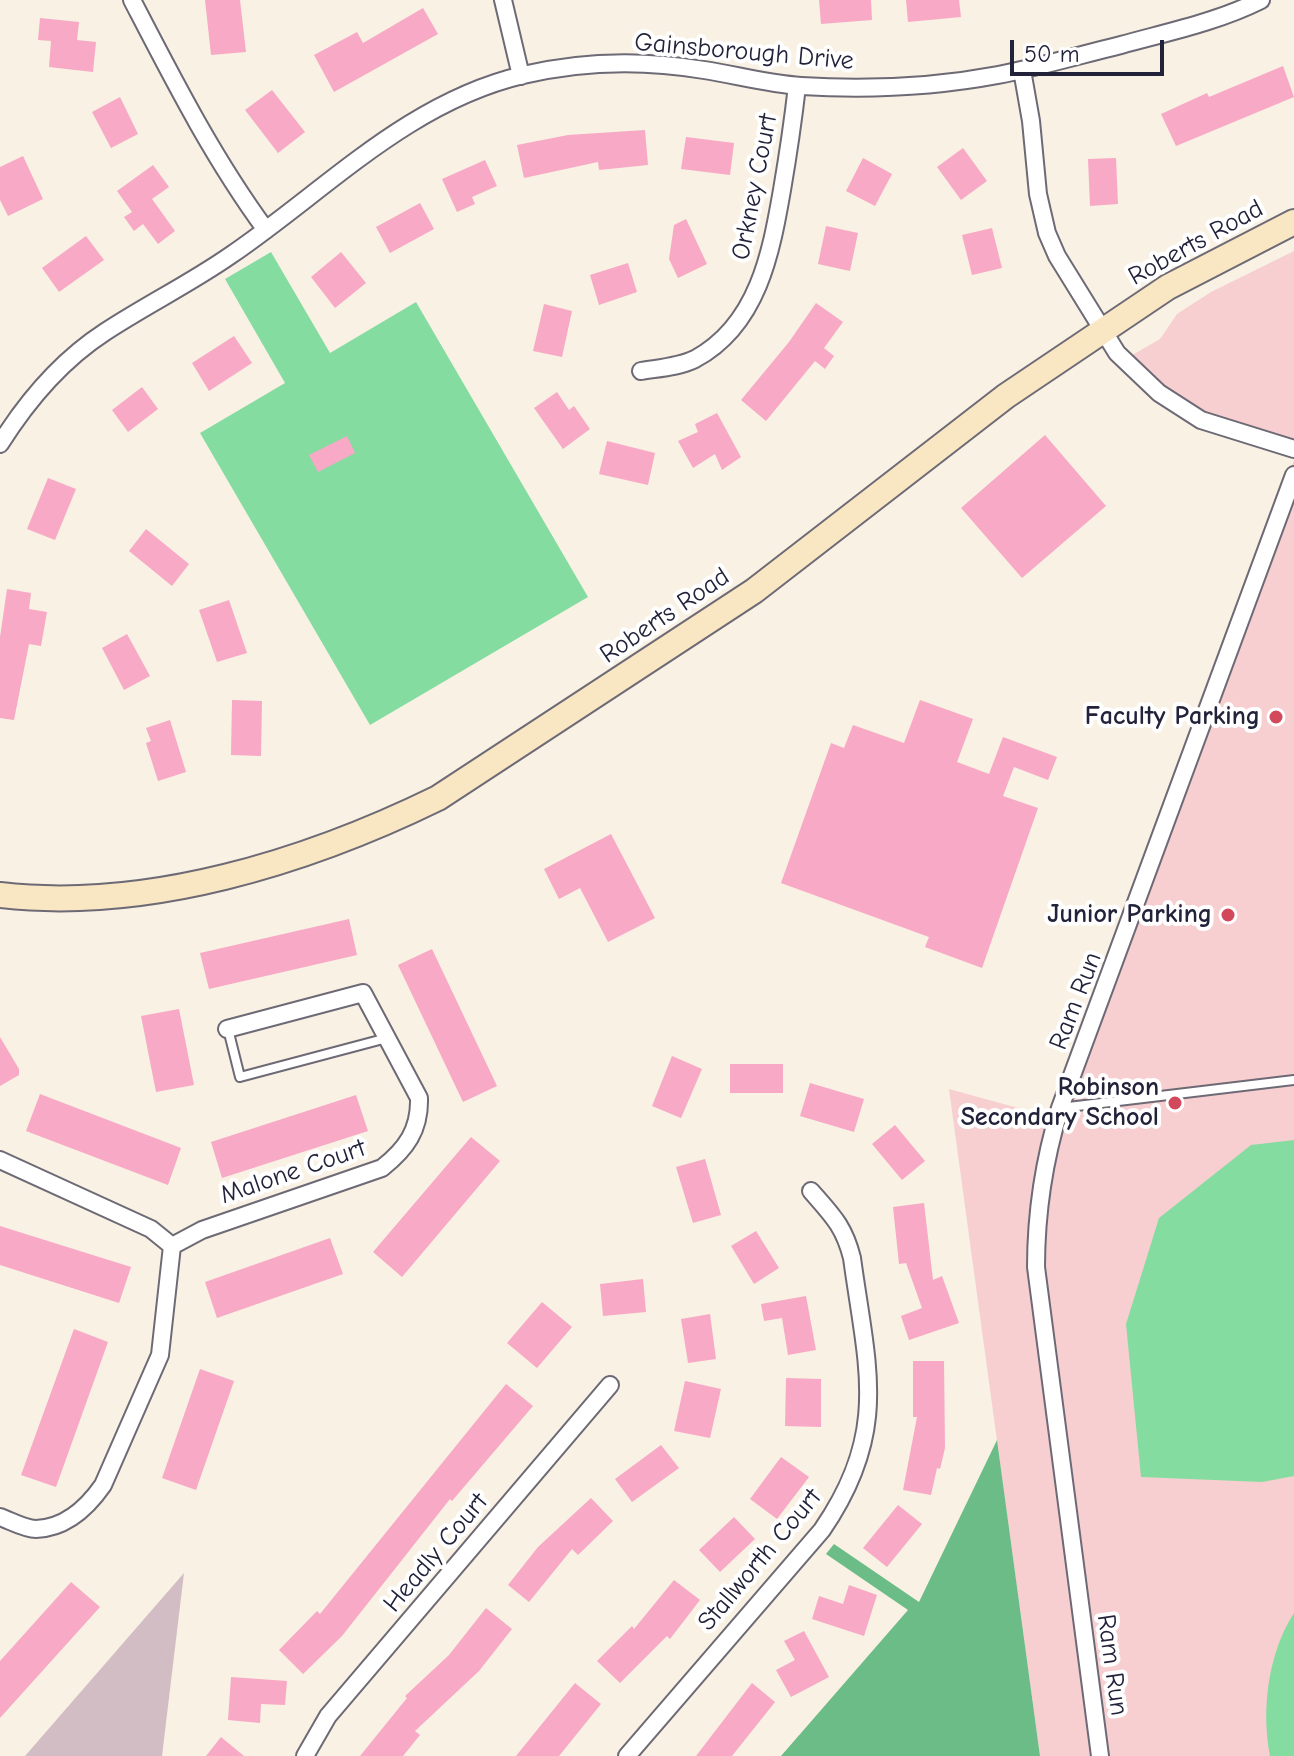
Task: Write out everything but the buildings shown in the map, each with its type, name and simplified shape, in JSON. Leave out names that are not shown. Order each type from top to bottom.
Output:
[{"type":"main road","name":"Roberts Road","points":[[0,895],[67,897],[129,893],[198,883],[318,850],[387,823],[438,798],[754,591],[1006,396],[1101,332],[1168,287],[1294,222]]},
{"type":"street","points":[[132,0],[208,145],[266,230]]},
{"type":"street","points":[[503,0],[521,76]]},
{"type":"street","name":"Gainsborough Drive","points":[[0,444],[20,413],[78,353],[104,332],[192,282],[266,230],[349,164],[401,129],[451,103],[521,76],[590,64],[652,64],[797,86],[910,86],[1022,70],[1202,24],[1261,0]]},
{"type":"street","points":[[1022,70],[1038,194],[1047,233],[1101,332],[1117,353],[1159,393],[1201,420],[1294,449]]},
{"type":"street","name":"Orkney Court","points":[[641,371],[679,365],[700,356],[726,334],[750,302],[766,268],[775,232],[797,86]]},
{"type":"street","name":"Ram Run","points":[[1100,1756],[1036,1267],[1043,1171],[1060,1108],[1294,475]]},
{"type":"street","name":"Malone Court","points":[[172,1246],[202,1230],[382,1168],[398,1155],[413,1135],[419,1114],[419,1098],[363,993],[227,1029]]},
{"type":"street","points":[[0,1160],[151,1229],[172,1246],[160,1355],[103,1485],[90,1503],[74,1517],[57,1525],[34,1529],[0,1517]]},
{"type":"street","name":"Stallworth Court","points":[[627,1756],[820,1532],[840,1504],[856,1472],[867,1434],[870,1395],[852,1258],[840,1222],[811,1191]]},
{"type":"street","name":"Headly Court","points":[[305,1756],[328,1716],[610,1385]]},
{"type":"lane","points":[[227,1029],[240,1077],[387,1038]]},
{"type":"lane","points":[[1060,1108],[1294,1080]]},
{"type":"shaded area","points":[[1294,251],[1294,459],[1200,420],[1122,361],[1160,339],[1177,314],[1211,292]]},
{"type":"shaded area","name":"Robinson Secondary School","points":[[1294,460],[1294,1756],[1040,1756],[949,1089],[1051,1117]]},
{"type":"shaded area","points":[[184,1573],[162,1756],[25,1756]]},
{"type":"green space","points":[[271,252],[330,353],[416,302],[588,597],[370,725],[200,433],[285,383],[225,279]]},
{"type":"green space","points":[[1294,1140],[1294,1476],[1262,1482],[1141,1477],[1126,1324],[1159,1218],[1251,1145]]},
{"type":"green space","points":[[997,1440],[1040,1756],[781,1756],[908,1610],[826,1554],[834,1544],[919,1602]]},
{"type":"green space","points":[[1294,1613],[1294,1756],[1270,1756],[1266,1720],[1269,1682],[1278,1646]]},
{"type":"place","name":"Faculty Parking","points":[[1276,717]]},
{"type":"place","name":"Junior Parking","points":[[1228,915]]},
{"type":"place","name":"Robinson Secondary School","points":[[1175,1103]]}]
